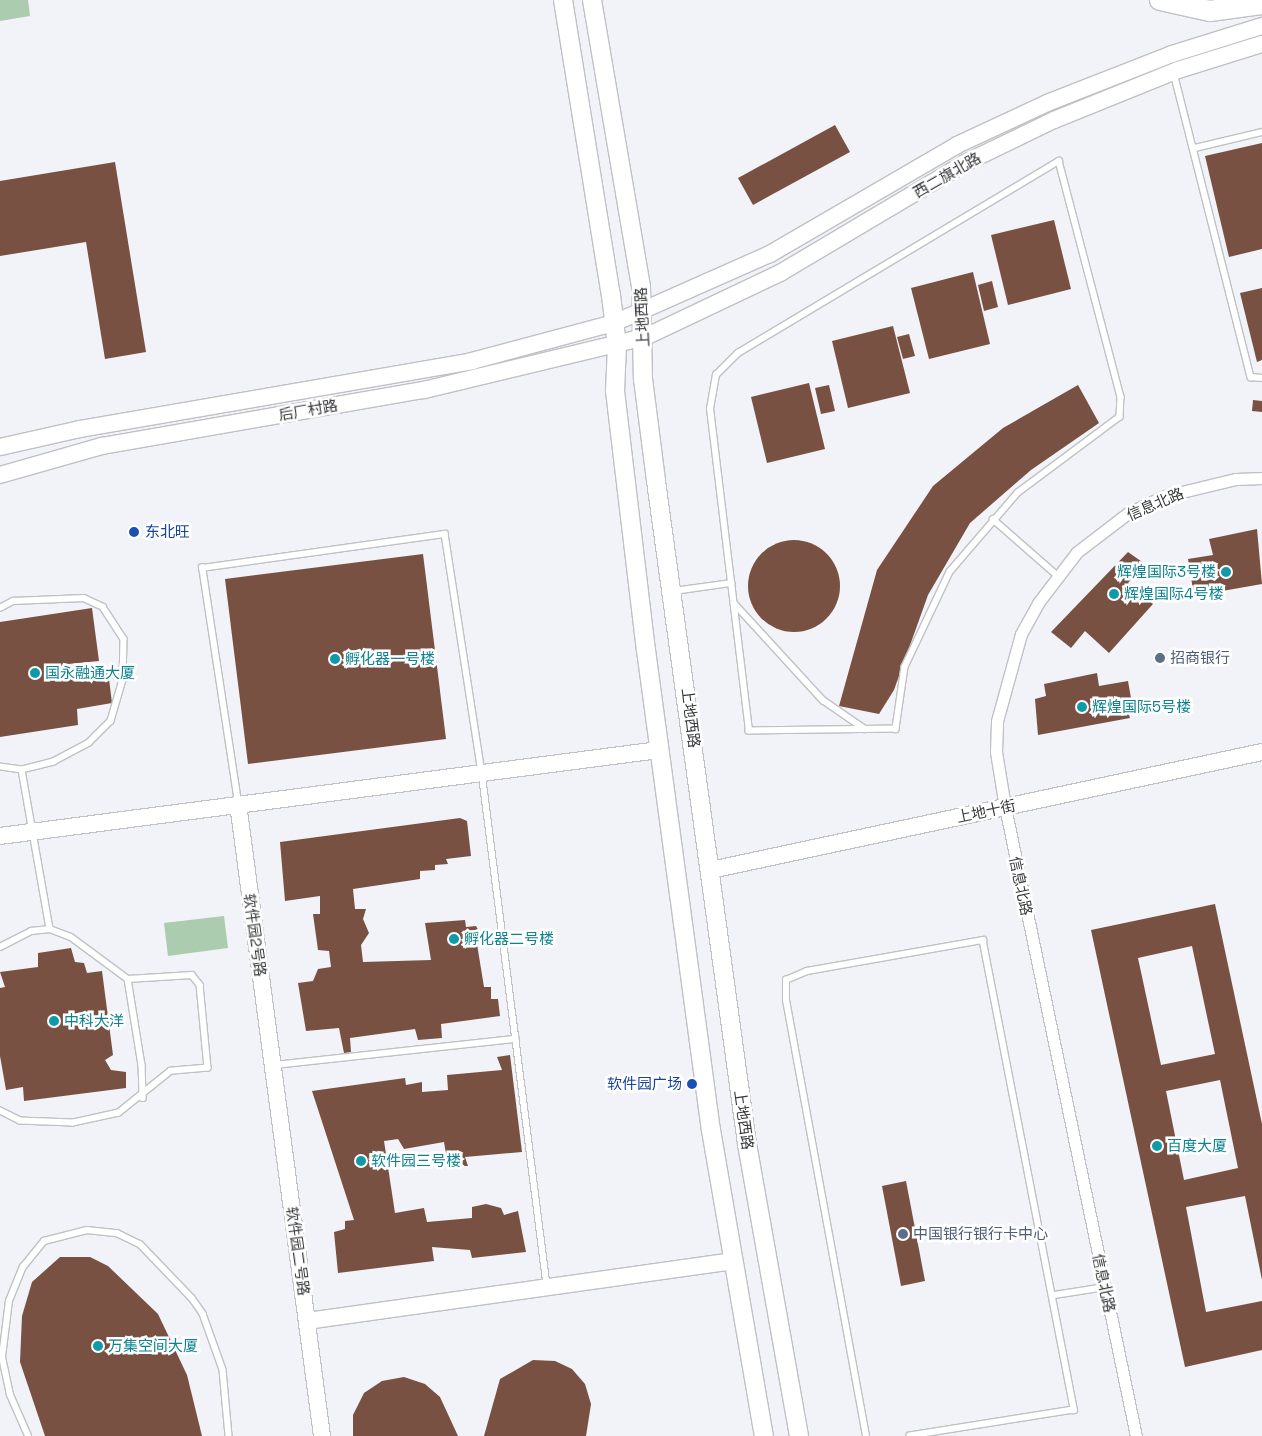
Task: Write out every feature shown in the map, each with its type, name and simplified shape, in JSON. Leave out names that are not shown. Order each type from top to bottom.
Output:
[{"type":"highway","points":[[1160,0],[1210,11],[1262,4]]},
{"type":"main road","name":"上地西路","points":[[563,0],[591,156],[617,346],[615,391],[659,750],[733,1261],[764,1436]]},
{"type":"main road","name":"上地西路","points":[[592,0],[620,152],[642,312],[645,337],[644,378],[747,1144],[799,1436]]},
{"type":"main road","name":"西二旗北路","points":[[614,323],[770,254],[958,145],[1047,103],[1172,54],[1262,26]]},
{"type":"main road","name":"西二旗北路","points":[[617,346],[645,337],[780,273],[965,163],[1054,120],[1173,72],[1262,44]]},
{"type":"main road","name":"后厂村路","points":[[0,447],[80,429],[472,361],[614,323]]},
{"type":"main road","name":"后厂村路","points":[[0,475],[102,446],[424,390],[617,346]]},
{"type":"main road","points":[[0,836],[659,750]]},
{"type":"main road","name":"上地十街","points":[[711,870],[1262,752]]},
{"type":"main road","name":"软件园2号路","points":[[238,804],[273,1066]]},
{"type":"main road","name":"软件园二号路","points":[[273,1066],[322,1436]]},
{"type":"main road","points":[[307,1321],[733,1261]]},
{"type":"street","name":"信息北路","points":[[1136,1436],[1005,807],[996,752],[1006,676],[1021,634],[1058,576],[1089,542],[1128,513],[1198,487],[1262,478]]},
{"type":"lane","points":[[1173,72],[1194,148],[1251,377],[1262,378]]},
{"type":"lane","points":[[1194,148],[1262,132]]},
{"type":"lane","points":[[1059,161],[1123,408],[1115,423],[1050,467],[993,519],[950,572],[925,618],[906,667],[896,729],[749,731],[731,583],[710,409],[710,391],[724,362],[1059,161]]},
{"type":"lane","points":[[993,519],[1058,576]]},
{"type":"lane","points":[[238,804],[202,568],[445,534],[482,772],[547,1287]]},
{"type":"lane","points":[[672,592],[731,583]]},
{"type":"lane","points":[[0,608],[13,601],[84,598],[102,606],[124,639],[123,680],[111,721],[89,743],[54,762],[22,770],[0,767]]},
{"type":"lane","points":[[733,602],[822,700],[865,729]]},
{"type":"lane","points":[[22,770],[50,929]]},
{"type":"lane","points":[[0,947],[31,931],[50,929],[71,937],[128,979],[192,975],[200,985],[208,1068],[171,1071],[142,1098],[119,1113],[73,1123],[20,1121],[0,1112]]},
{"type":"lane","points":[[866,1436],[786,1001],[786,980],[807,971],[983,940],[1054,1295],[1074,1410],[910,1436]]},
{"type":"lane","points":[[128,979],[142,1065],[142,1098]]},
{"type":"lane","points":[[273,1066],[516,1039]]},
{"type":"lane","points":[[28,1436],[2,1367],[1,1357],[9,1301],[34,1251],[44,1241],[72,1231],[117,1233],[158,1258],[203,1314],[223,1370],[230,1436]]},
{"type":"lane","points":[[1054,1295],[1105,1288]]},
{"type":"green space","points":[[0,0],[28,0],[30,16],[0,21]]},
{"type":"green space","points":[[224,916],[228,948],[168,956],[164,923]]},
{"type":"building","points":[[835,125],[850,152],[753,205],[738,178]]},
{"type":"building","points":[[1262,143],[1262,249],[1229,257],[1205,156]]},
{"type":"building","points":[[115,162],[146,352],[105,359],[86,242],[0,256],[0,181]]},
{"type":"building","points":[[1054,220],[1071,289],[1008,305],[991,235]]},
{"type":"building","points":[[973,272],[990,344],[929,359],[911,288]]},
{"type":"building","points":[[992,281],[998,307],[984,311],[978,285]]},
{"type":"building","points":[[1262,288],[1262,360],[1257,362],[1240,293]]},
{"type":"building","points":[[893,326],[910,393],[848,408],[832,341]]},
{"type":"building","points":[[909,334],[915,356],[903,359],[897,337]]},
{"type":"building","points":[[809,383],[825,449],[767,463],[751,397]]},
{"type":"building","points":[[829,385],[835,411],[821,414],[815,388]]},
{"type":"building","points":[[1078,385],[1099,423],[1031,470],[970,523],[928,595],[894,690],[879,714],[839,706],[877,570],[933,486],[1003,428]]},
{"type":"building","points":[[1253,400],[1262,401],[1262,412],[1252,411]]},
{"type":"building","name":"辉煌国际3号楼","points":[[1257,529],[1262,584],[1194,596],[1188,559],[1213,555],[1209,539]]},
{"type":"building","points":[[794,540],[812,544],[826,554],[836,568],[840,586],[836,604],[826,618],[812,628],[794,632],[776,628],[762,618],[752,604],[748,586],[752,568],[762,554],[776,544]]},
{"type":"building","name":"辉煌国际4号楼","points":[[1128,552],[1145,564],[1128,583],[1153,604],[1109,653],[1085,631],[1071,648],[1051,632]]},
{"type":"building","name":"孵化器一号楼","points":[[423,554],[446,739],[248,764],[225,579]]},
{"type":"building","name":"国永融通大厦","points":[[92,608],[99,661],[68,664],[70,676],[108,671],[112,703],[77,709],[78,725],[0,737],[0,622]]},
{"type":"building","name":"辉煌国际5号楼","points":[[1097,673],[1099,686],[1128,681],[1131,698],[1124,699],[1130,718],[1038,735],[1035,699],[1046,696],[1044,684]]},
{"type":"building","name":"孵化器二号楼","points":[[460,818],[467,821],[471,856],[446,859],[448,864],[435,865],[435,870],[420,871],[420,879],[353,889],[355,909],[366,909],[363,919],[369,933],[361,945],[363,962],[431,960],[425,923],[465,920],[466,927],[476,926],[481,935],[482,943],[477,944],[484,987],[491,987],[491,999],[498,999],[500,1016],[441,1024],[442,1038],[418,1040],[415,1029],[350,1038],[351,1052],[344,1053],[339,1028],[306,1031],[298,983],[313,981],[318,969],[331,967],[329,951],[318,950],[313,914],[320,914],[320,896],[285,901],[280,842]]},
{"type":"building","name":"百度大厦","points":[[1215,904],[1262,1124],[1262,1280],[1245,1196],[1186,1207],[1206,1312],[1262,1301],[1262,1350],[1185,1367],[1091,930]],"holes":[[[1192,946],[1215,1054],[1161,1065],[1138,958]],[[1220,1080],[1238,1168],[1184,1180],[1166,1091]]]},
{"type":"building","name":"中科大洋","points":[[71,948],[75,962],[84,963],[87,973],[102,971],[113,1055],[105,1060],[111,1070],[126,1072],[126,1088],[24,1101],[23,1087],[6,1090],[0,1056],[0,988],[5,987],[0,972],[38,967],[38,953]]},
{"type":"building","name":"软件园三号楼","points":[[510,1055],[522,1152],[465,1157],[468,1166],[448,1166],[444,1142],[404,1149],[398,1139],[384,1141],[395,1213],[424,1208],[427,1222],[472,1218],[472,1207],[486,1204],[501,1208],[504,1215],[518,1211],[526,1252],[472,1258],[470,1250],[432,1247],[434,1261],[338,1273],[334,1232],[345,1229],[345,1221],[354,1220],[312,1091],[405,1078],[406,1085],[422,1082],[422,1092],[448,1090],[447,1075],[502,1070],[497,1057]]},
{"type":"building","name":"中国银行银行卡中心","points":[[906,1181],[925,1281],[901,1286],[882,1186]]},
{"type":"building","name":"万集空间大厦","points":[[60,1257],[90,1257],[108,1266],[158,1314],[187,1375],[202,1436],[45,1436],[20,1362],[22,1316],[32,1282]]},
{"type":"building","points":[[533,1360],[555,1361],[572,1369],[585,1384],[591,1404],[586,1436],[484,1436],[500,1379]]},
{"type":"building","points":[[404,1377],[425,1384],[440,1397],[458,1436],[353,1436],[353,1415],[364,1393],[382,1381]]},
{"type":"place","name":"东北旺","points":[[134,532]]},
{"type":"place","name":"辉煌国际3号楼","points":[[1226,572]]},
{"type":"place","name":"辉煌国际4号楼","points":[[1114,594]]},
{"type":"place","name":"招商银行","points":[[1160,658]]},
{"type":"place","name":"孵化器一号楼","points":[[335,659]]},
{"type":"place","name":"国永融通大厦","points":[[35,673]]},
{"type":"place","name":"辉煌国际5号楼","points":[[1082,707]]},
{"type":"place","name":"孵化器二号楼","points":[[454,939]]},
{"type":"place","name":"中科大洋","points":[[54,1021]]},
{"type":"place","name":"软件园广场","points":[[692,1084]]},
{"type":"place","name":"百度大厦","points":[[1157,1146]]},
{"type":"place","name":"软件园三号楼","points":[[361,1161]]},
{"type":"place","name":"中国银行银行卡中心","points":[[903,1234]]},
{"type":"place","name":"万集空间大厦","points":[[98,1346]]}]
